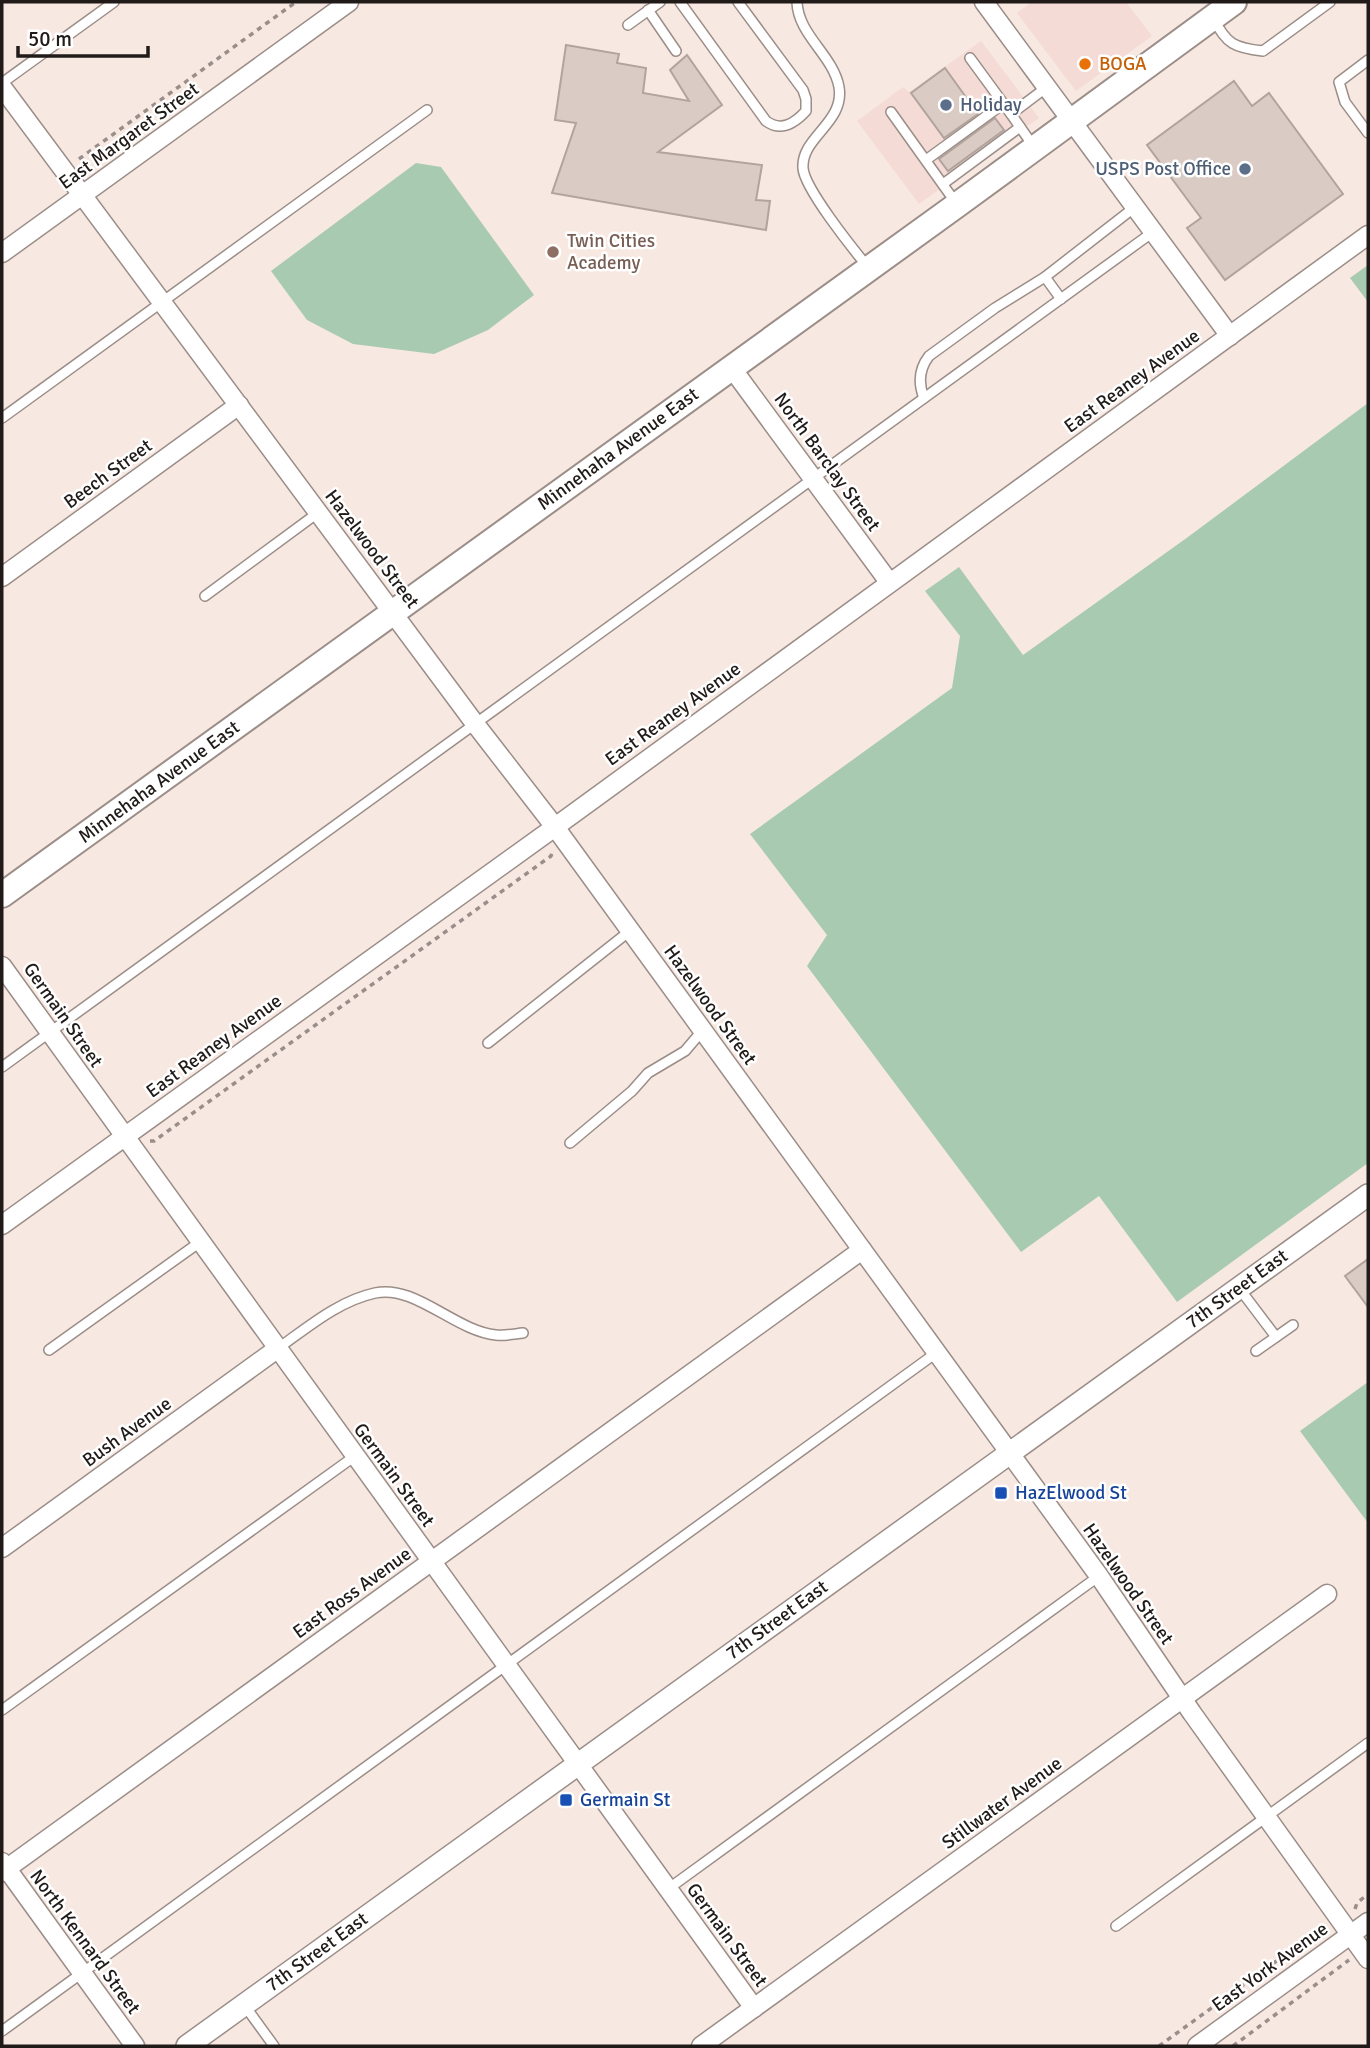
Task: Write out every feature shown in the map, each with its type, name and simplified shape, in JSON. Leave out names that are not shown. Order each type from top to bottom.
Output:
[{"type":"main road","name":"Minnehaha Avenue East","points":[[2,895],[957,205],[1027,137],[1071,120],[1234,2]]},
{"type":"street","name":"East Margaret Street","points":[[2,253],[349,2]]},
{"type":"street","points":[[984,2],[1230,336]]},
{"type":"street","name":"Hazelwood Street","points":[[2,85],[631,930],[1099,1576],[1182,1699],[1368,1959]]},
{"type":"street","name":"East Reaney Avenue","points":[[2,1225],[555,827],[1368,235]]},
{"type":"street","name":"North Barclay Street","points":[[731,367],[888,582]]},
{"type":"street","name":"Beech Street","points":[[2,577],[239,405]]},
{"type":"street","name":"Germain Street","points":[[2,966],[754,2008]]},
{"type":"street","name":"7th Street East","points":[[187,2046],[1368,1195]]},
{"type":"street","name":"East Ross Avenue","points":[[3,1867],[862,1250]]},
{"type":"street","name":"Bush Avenue","points":[[2,1548],[277,1349]]},
{"type":"street","name":"Stillwater Avenue","points":[[701,2046],[1326,1594]]},
{"type":"street","name":"North Kennard Street","points":[[3,1867],[135,2046]]},
{"type":"street","name":"East York Avenue","points":[[1197,2046],[1368,1922]]},
{"type":"lane","points":[[2,85],[114,2]]},
{"type":"lane","points":[[628,25],[660,2]]},
{"type":"lane","points":[[680,2],[766,121],[774,126],[785,126],[797,121],[806,111],[803,90],[738,2]]},
{"type":"lane","points":[[797,2],[803,26],[832,69],[840,93],[837,111],[806,152],[803,168],[809,186],[868,268]]},
{"type":"lane","points":[[1213,17],[1223,37],[1242,49],[1263,51],[1330,2]]},
{"type":"lane","points":[[648,10],[676,51]]},
{"type":"lane","points":[[943,184],[1027,137],[970,58]]},
{"type":"lane","points":[[1368,60],[1339,82],[1345,102],[1368,132]]},
{"type":"lane","points":[[1011,114],[1047,88]]},
{"type":"lane","points":[[926,160],[1003,104]]},
{"type":"lane","points":[[2,418],[427,110]]},
{"type":"lane","points":[[891,113],[957,205]]},
{"type":"lane","points":[[924,398],[920,379],[922,365],[929,355],[995,308],[1045,277],[1135,207]]},
{"type":"lane","points":[[2,1067],[1153,232]]},
{"type":"lane","points":[[1045,277],[1061,299]]},
{"type":"lane","points":[[205,596],[319,512]]},
{"type":"lane","points":[[488,1043],[631,930]]},
{"type":"lane","points":[[570,1143],[632,1091],[648,1073],[685,1051],[702,1031]]},
{"type":"lane","points":[[49,1350],[200,1242]]},
{"type":"lane","points":[[1239,1288],[1276,1337]]},
{"type":"lane","points":[[277,1349],[343,1304],[378,1292],[393,1292],[411,1297],[478,1331],[496,1335],[523,1333]]},
{"type":"lane","points":[[1256,1352],[1293,1325]]},
{"type":"lane","points":[[2,2031],[936,1353]]},
{"type":"lane","points":[[2,1710],[355,1456]]},
{"type":"lane","points":[[668,1889],[1099,1576]]},
{"type":"lane","points":[[1116,1926],[1368,1743]]},
{"type":"lane","points":[[244,2005],[274,2046]]},
{"type":"path","points":[[79,159],[296,2]]},
{"type":"path","points":[[148,1142],[166,1133],[551,856],[552,852]]},
{"type":"path","points":[[1355,1909],[1357,1903],[1368,1894]]},
{"type":"path","points":[[1159,2046],[1322,1928],[1328,1930]]},
{"type":"path","points":[[1233,2046],[1350,1959]]},
{"type":"shaded area","name":"BOGA","points":[[1032,2],[1126,2],[1152,36],[1076,91],[1017,13]]},
{"type":"shaded area","points":[[981,41],[1039,118],[919,204],[857,121],[903,87],[909,92]]},
{"type":"green space","points":[[416,163],[441,167],[534,295],[488,330],[434,354],[353,344],[307,320],[271,271]]},
{"type":"green space","points":[[1368,265],[1368,302],[1350,278]]},
{"type":"green space","points":[[1368,403],[1368,1163],[1177,1302],[1099,1196],[1021,1252],[807,966],[827,935],[750,834],[952,688],[960,636],[925,591],[959,567],[1023,655]]},
{"type":"green space","points":[[1368,1382],[1368,1523],[1300,1431]]},
{"type":"building","points":[[566,45],[619,54],[617,63],[646,68],[643,93],[689,101],[670,70],[687,55],[722,105],[658,152],[762,165],[756,200],[770,201],[766,230],[552,193],[576,123],[555,120]]},
{"type":"building","name":"Holiday","points":[[945,68],[978,114],[944,138],[911,93]]},
{"type":"building","name":"USPS Post Office","points":[[1234,81],[1252,106],[1269,93],[1343,194],[1225,280],[1187,228],[1201,218],[1147,145]]},
{"type":"building","name":"Holiday","points":[[995,118],[1004,130],[948,171],[939,159]]},
{"type":"building","points":[[1368,1259],[1368,1307],[1345,1276]]},
{"type":"place","name":"BOGA","points":[[1085,64]]},
{"type":"place","name":"Holiday","points":[[946,105]]},
{"type":"place","name":"USPS Post Office","points":[[1245,169]]},
{"type":"place","name":"Twin Cities Academy","points":[[553,252]]},
{"type":"place","name":"HazElwood St","points":[[1001,1493]]},
{"type":"place","name":"Germain St","points":[[566,1800]]}]
